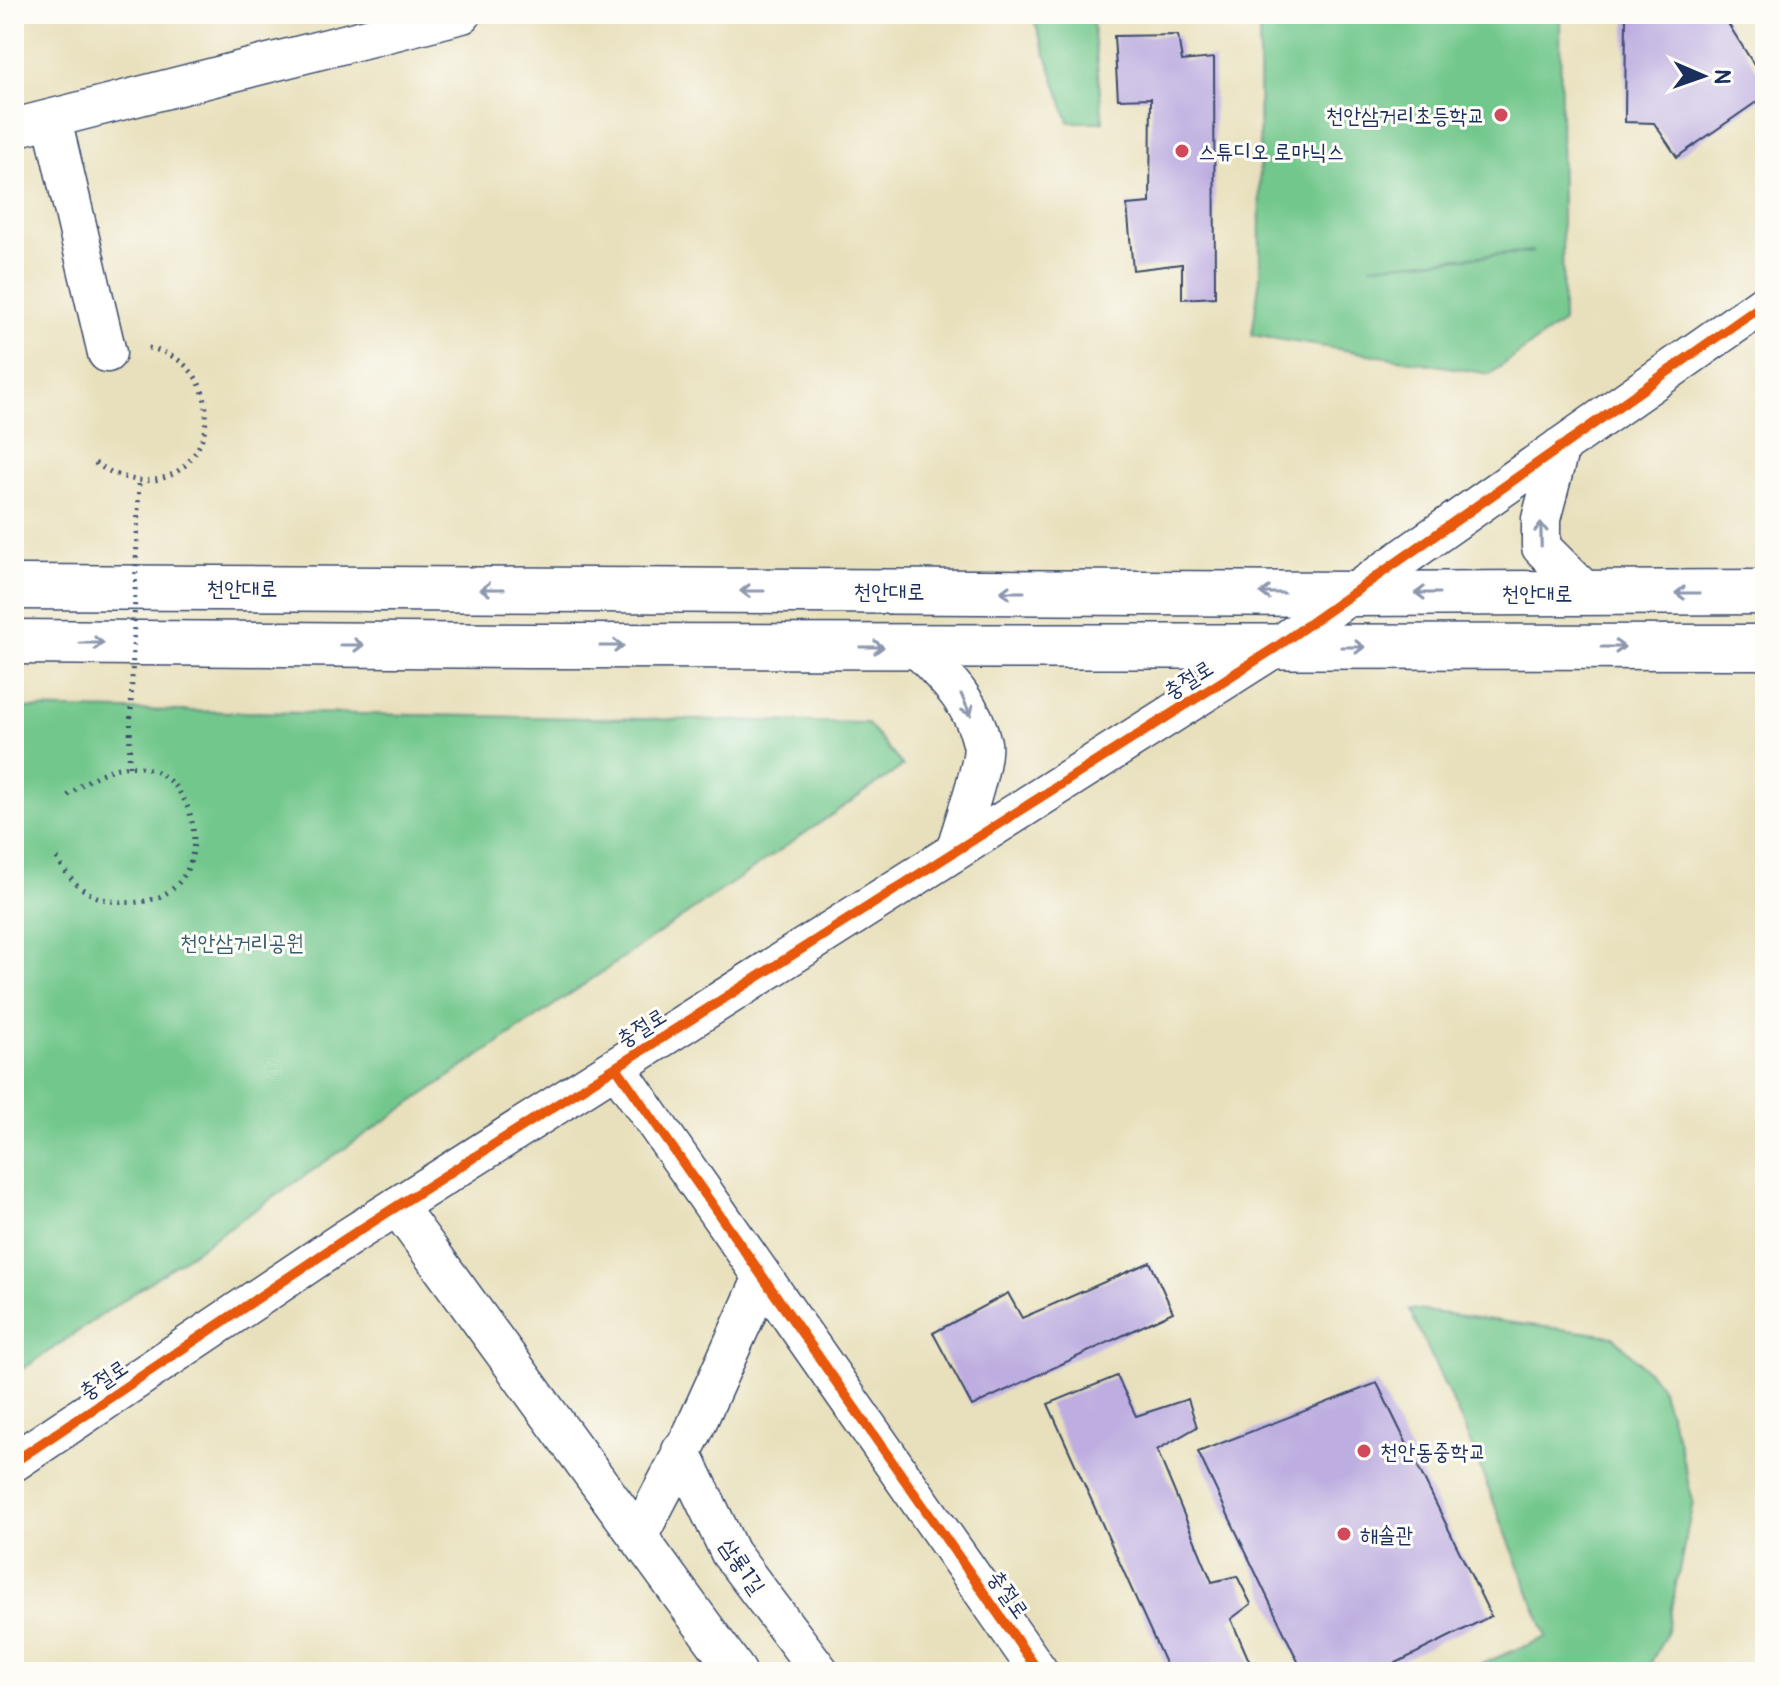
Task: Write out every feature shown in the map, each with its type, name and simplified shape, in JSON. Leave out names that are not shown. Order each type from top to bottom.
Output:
[{"type":"main road","name":"천안대로","points":[[14,587],[1350,594],[1765,592]]},
{"type":"main road","points":[[14,642],[916,647],[1765,647]]},
{"type":"street","points":[[14,128],[462,14]]},
{"type":"street","points":[[52,119],[107,353]]},
{"type":"street","name":"충절로","points":[[14,1462],[397,1206],[1275,648],[1765,303]]},
{"type":"street","points":[[1560,447],[1541,519],[1541,547],[1587,593]]},
{"type":"street","points":[[916,647],[961,693],[983,745],[975,788],[955,851]]},
{"type":"street","name":"충절로","points":[[616,1067],[1039,1672]]},
{"type":"street","points":[[397,1206],[737,1672]]},
{"type":"street","points":[[638,1537],[693,1432],[763,1277]]},
{"type":"street","name":"삼룡1길","points":[[681,1451],[730,1553],[820,1672]]},
{"type":"path","points":[[95,463],[125,480],[168,478],[185,468],[202,438],[205,404],[202,388],[192,371],[161,350],[122,348],[107,353]]},
{"type":"path","points":[[129,766],[139,481]]},
{"type":"path","points":[[57,858],[75,884],[89,895],[106,901],[131,903],[156,899],[177,882],[188,868],[194,847],[194,821],[189,806],[182,794],[159,774],[129,766],[103,773],[80,785],[64,799]]},
{"type":"green space","points":[[1032,14],[1092,14],[1103,122],[1069,122]]},
{"type":"green space","points":[[1259,14],[1560,14],[1563,322],[1490,374],[1252,335],[1260,277]],"holes":[[[1533,251],[1533,252],[1370,266]]]},
{"type":"green space","name":"천안삼거리공원","points":[[14,708],[867,723],[903,766],[14,1375]]},
{"type":"green space","points":[[1409,1309],[1613,1336],[1659,1383],[1678,1440],[1693,1502],[1666,1634],[1646,1672],[1462,1672],[1547,1637],[1461,1420]]},
{"type":"building","points":[[1626,14],[1722,14],[1765,82],[1765,96],[1677,157],[1654,123],[1625,122]]},
{"type":"building","name":"스튜디오 로마닉스","points":[[1178,35],[1182,61],[1214,58],[1215,297],[1182,299],[1182,264],[1133,270],[1127,205],[1150,203],[1151,98],[1118,99],[1114,36]]},
{"type":"building","points":[[1150,1262],[1173,1312],[972,1406],[933,1333],[1008,1293],[1022,1318]]},
{"type":"building","points":[[1117,1376],[1136,1416],[1188,1399],[1197,1427],[1157,1450],[1212,1582],[1237,1576],[1251,1604],[1231,1619],[1254,1672],[1169,1672],[1048,1404]]},
{"type":"building","name":"해솔관","points":[[1377,1383],[1491,1616],[1378,1672],[1303,1672],[1198,1452]]},
{"type":"cycle path","points":[[14,1462],[347,1238],[1275,648],[1765,303]]},
{"type":"cycle path","points":[[616,1067],[1039,1672]]},
{"type":"place","name":"천안삼거리초등학교","points":[[1501,115]]},
{"type":"place","name":"스튜디오 로마닉스","points":[[1182,151]]},
{"type":"place","name":"천안동중학교","points":[[1364,1451]]},
{"type":"place","name":"해솔관","points":[[1344,1534]]}]
